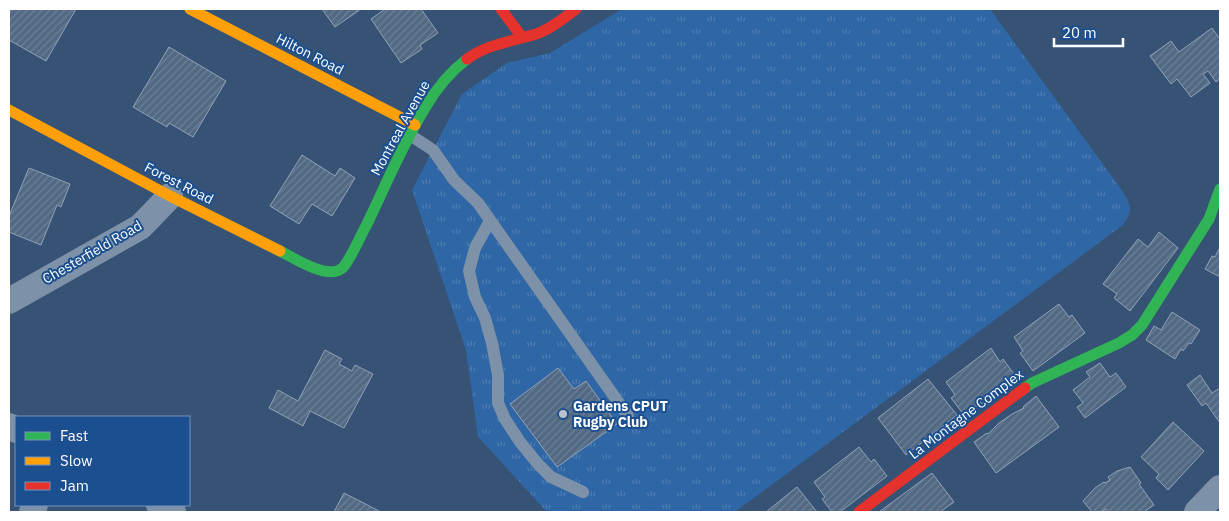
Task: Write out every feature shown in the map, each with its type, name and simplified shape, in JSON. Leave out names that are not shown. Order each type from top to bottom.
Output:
[{"type":"street","name":"Hilton Road","points":[[190,9],[413,130]]},
{"type":"street","points":[[501,9],[522,37]]},
{"type":"street","name":"Montreal Avenue","points":[[340,271],[346,264],[413,130],[438,88],[449,74],[470,57],[522,37],[538,34],[576,9]]},
{"type":"street","name":"Forest Road","points":[[9,110],[170,196],[314,268],[331,273],[340,271]]},
{"type":"street","name":"La Montagne Complex","points":[[859,512],[1026,386],[1119,343],[1132,334],[1142,325],[1209,219],[1220,189]]},
{"type":"street","name":"Chesterfield Road","points":[[9,301],[140,227],[170,196]]},
{"type":"street","points":[[1197,512],[1220,488]]},
{"type":"street","points":[[161,506],[173,512]]},
{"type":"lane","points":[[413,130],[433,150],[454,180],[478,203],[628,416]]},
{"type":"lane","points":[[490,221],[475,248],[469,271],[475,297],[485,318],[492,343],[498,374],[498,403],[505,419],[520,442],[538,464],[551,477],[583,492]]},
{"type":"green space","points":[[622,9],[990,9],[1121,189],[1129,203],[1129,215],[1123,225],[735,512],[547,512],[478,437],[466,350],[412,190],[462,94],[507,63],[550,53]]},
{"type":"building","points":[[9,9],[76,9],[46,61],[9,40]]},
{"type":"building","points":[[322,9],[361,9],[335,27]]},
{"type":"building","points":[[385,9],[421,9],[438,33],[420,45],[422,49],[401,63],[371,19]]},
{"type":"building","points":[[1212,28],[1220,39],[1220,79],[1216,82],[1208,71],[1203,74],[1210,83],[1191,97],[1177,79],[1171,84],[1150,56],[1171,41],[1179,52]]},
{"type":"building","points":[[169,47],[226,81],[193,137],[169,123],[167,127],[133,107]]},
{"type":"building","points":[[302,155],[335,176],[340,168],[355,178],[332,216],[312,204],[299,224],[270,206]]},
{"type":"building","points":[[29,168],[70,184],[61,207],[57,205],[41,245],[9,232],[9,216]]},
{"type":"building","points":[[1159,232],[1178,248],[1130,311],[1114,298],[1117,294],[1103,284],[1138,239],[1148,247]]},
{"type":"building","points":[[1220,247],[1220,277],[1205,269],[1212,256],[1215,257]]},
{"type":"building","points":[[1059,304],[1069,317],[1072,315],[1085,333],[1033,371],[1020,353],[1023,351],[1014,337]]},
{"type":"building","points":[[1172,312],[1200,330],[1191,344],[1189,343],[1183,351],[1181,349],[1175,359],[1146,340],[1154,326],[1161,330]]},
{"type":"building","points":[[991,348],[1000,362],[1003,359],[1016,377],[983,404],[981,403],[964,415],[951,398],[955,395],[946,382]]},
{"type":"building","points":[[325,350],[342,359],[339,364],[352,371],[355,365],[373,374],[344,428],[310,411],[303,426],[269,408],[278,390],[298,401]]},
{"type":"building","points":[[1100,363],[1110,377],[1116,373],[1126,387],[1085,418],[1077,407],[1083,403],[1073,390],[1090,377],[1086,372]]},
{"type":"building","name":"Gardens CPUT Rugby Club","points":[[558,368],[574,389],[586,381],[617,424],[557,467],[510,404]]},
{"type":"building","points":[[1200,375],[1212,393],[1220,388],[1220,423],[1206,403],[1202,406],[1187,385]]},
{"type":"building","points":[[928,379],[957,415],[906,455],[878,418]]},
{"type":"building","points":[[1036,396],[1059,427],[996,473],[974,442],[988,434],[1012,414],[1024,408]]},
{"type":"building","points":[[1173,422],[1204,451],[1168,490],[1156,478],[1159,474],[1141,457]]},
{"type":"building","points":[[859,447],[871,462],[874,459],[887,476],[840,512],[832,512],[822,499],[825,497],[814,482]]},
{"type":"building","points":[[1130,467],[1154,505],[1144,512],[1108,512],[1106,509],[1101,512],[1092,512],[1083,501],[1095,488],[1110,480],[1108,477],[1117,471]]},
{"type":"building","points":[[932,473],[954,502],[940,512],[879,512]]},
{"type":"building","points":[[797,487],[817,512],[766,512]]},
{"type":"building","points":[[344,493],[381,512],[334,512]]},
{"type":"traffic: fast","points":[[280,251],[308,266],[323,271],[331,272],[343,268],[354,250],[425,108],[444,81],[467,59]]},
{"type":"traffic: fast","points":[[1025,388],[1119,343],[1132,335],[1142,325],[1209,219],[1220,189]]},
{"type":"traffic: slow","points":[[190,9],[415,125]]},
{"type":"traffic: slow","points":[[9,110],[170,196],[280,251]]},
{"type":"traffic: jam","points":[[501,9],[522,37]]},
{"type":"traffic: jam","points":[[467,59],[492,46],[542,32],[576,9]]},
{"type":"traffic: jam","points":[[859,512],[1025,388]]},
{"type":"place","name":"Gardens CPUT Rugby Club","points":[[563,414]]}]
